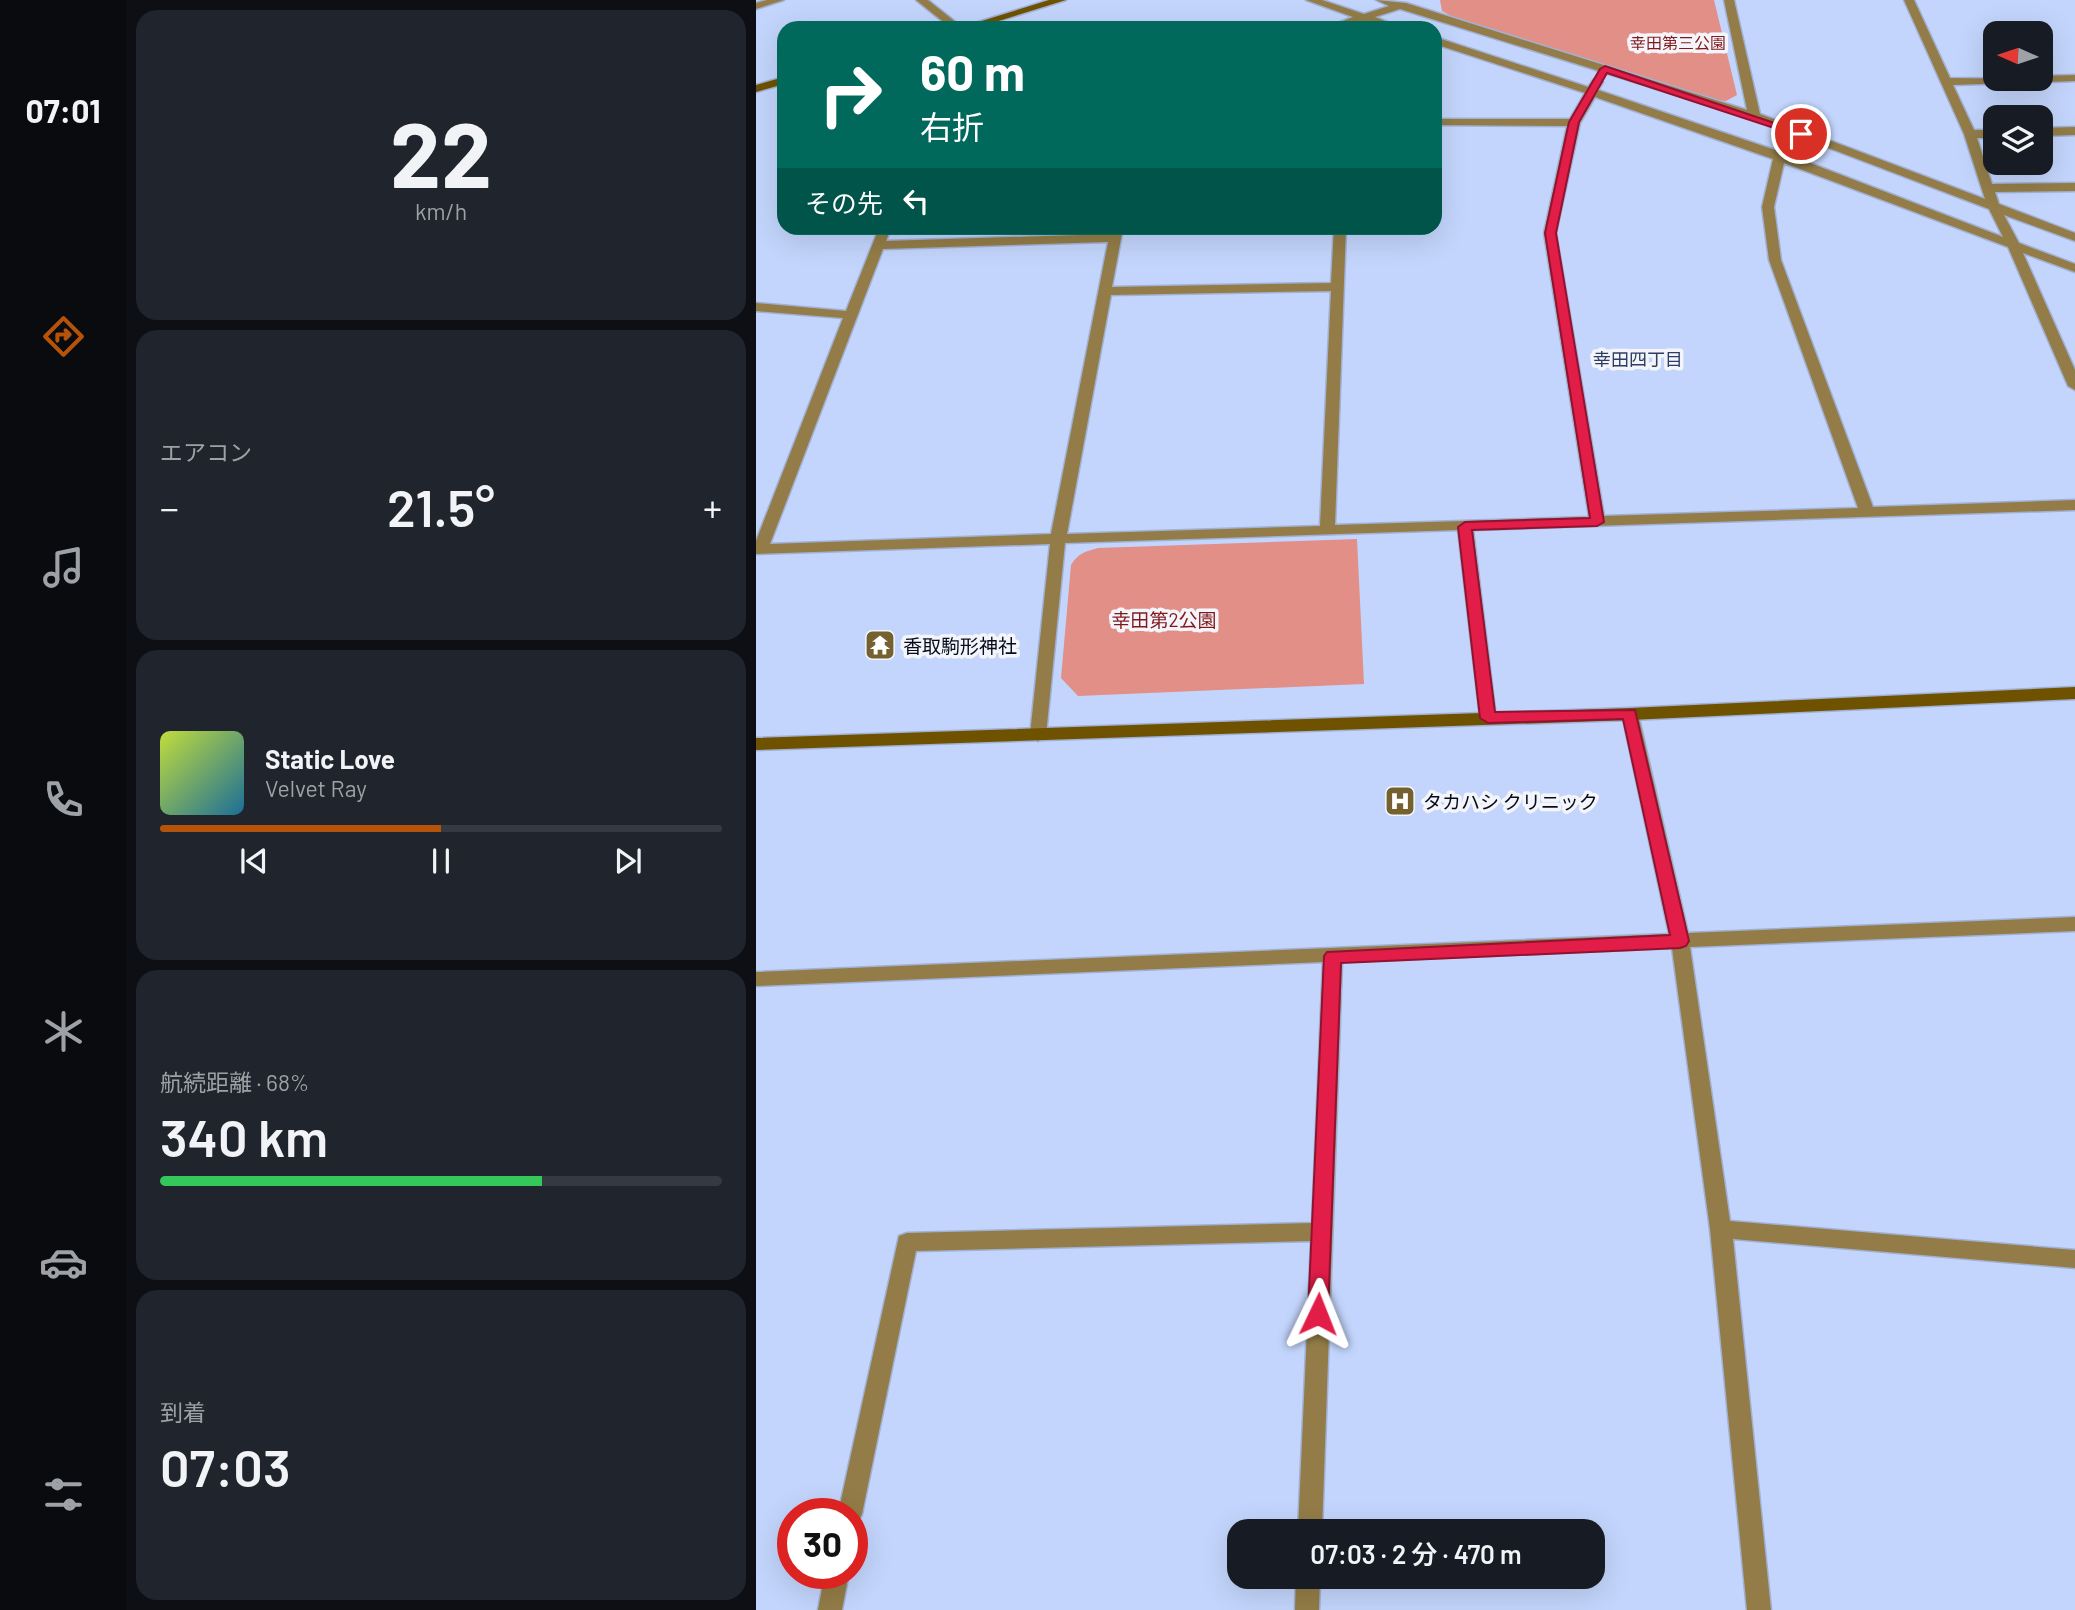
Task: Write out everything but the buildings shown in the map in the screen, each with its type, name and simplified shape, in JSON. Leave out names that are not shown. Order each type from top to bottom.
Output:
[{"type":"street","points":[[756,6],[779,0]]},
{"type":"street","points":[[922,0],[949,21]]},
{"type":"street","points":[[988,21],[1061,0]]},
{"type":"street","points":[[1311,0],[1376,21]]},
{"type":"street","points":[[1381,0],[1754,116],[2075,237]]},
{"type":"street","points":[[1351,21],[1418,0]]},
{"type":"street","points":[[1730,0],[1735,37],[1752,95],[1754,116]]},
{"type":"street","points":[[1909,0],[1970,134],[1993,205],[2013,244],[2075,386]]},
{"type":"street","points":[[1442,42],[1780,156],[2075,268]]},
{"type":"street","points":[[1597,522],[1550,233],[1574,122],[1605,69]]},
{"type":"street","points":[[2053,79],[2075,78]]},
{"type":"street","points":[[1945,82],[1983,81]]},
{"type":"street","points":[[756,89],[777,82]]},
{"type":"street","points":[[1442,122],[1574,122]]},
{"type":"street","points":[[2053,132],[2075,131]]},
{"type":"street","points":[[1970,134],[1983,134]]},
{"type":"street","points":[[1780,156],[1769,207],[1775,260],[1867,512]]},
{"type":"street","points":[[1988,188],[2075,187]]},
{"type":"street","points":[[882,235],[759,548],[1327,532],[2075,505]]},
{"type":"street","points":[[878,245],[1076,235]]},
{"type":"street","points":[[1038,735],[1058,540],[1116,235]]},
{"type":"street","points":[[1327,532],[1340,235]]},
{"type":"street","points":[[1106,291],[1337,287]]},
{"type":"street","points":[[756,307],[850,315]]},
{"type":"street","points":[[1465,527],[1488,718]]},
{"type":"street","points":[[756,744],[1630,713],[2075,693]]},
{"type":"street","points":[[1630,713],[1680,941],[1721,1229],[1759,1610]]},
{"type":"street","points":[[756,979],[2075,924]]},
{"type":"street","points":[[1310,1519],[1333,956]]},
{"type":"street","points":[[1721,1229],[2075,1259]]},
{"type":"street","points":[[853,1498],[907,1242],[1321,1232]]},
{"type":"street","points":[[830,1610],[834,1589]]},
{"type":"street","points":[[1307,1610],[1308,1589]]},
{"type":"green space","name":"幸田第三公園","points":[[1440,0],[1714,0],[1737,95],[1726,101],[1715,100],[1453,17],[1442,11]]},
{"type":"green space","name":"幸田第2公園","points":[[1357,539],[1364,684],[1078,696],[1061,678],[1071,565],[1086,552],[1098,548]]},
{"type":"place","name":"香取駒形神社","points":[[880,645]]},
{"type":"place","name":"タカハシ クリニック","points":[[1400,801]]},
{"type":"district","name":"幸田四丁目","points":[[1638,359]]},
{"type":"route","points":[[1318,1314],[1333,956],[1680,941],[1630,713],[1488,718],[1465,527],[1597,522],[1550,233],[1574,122],[1605,69],[1754,116],[1801,134]]}]
